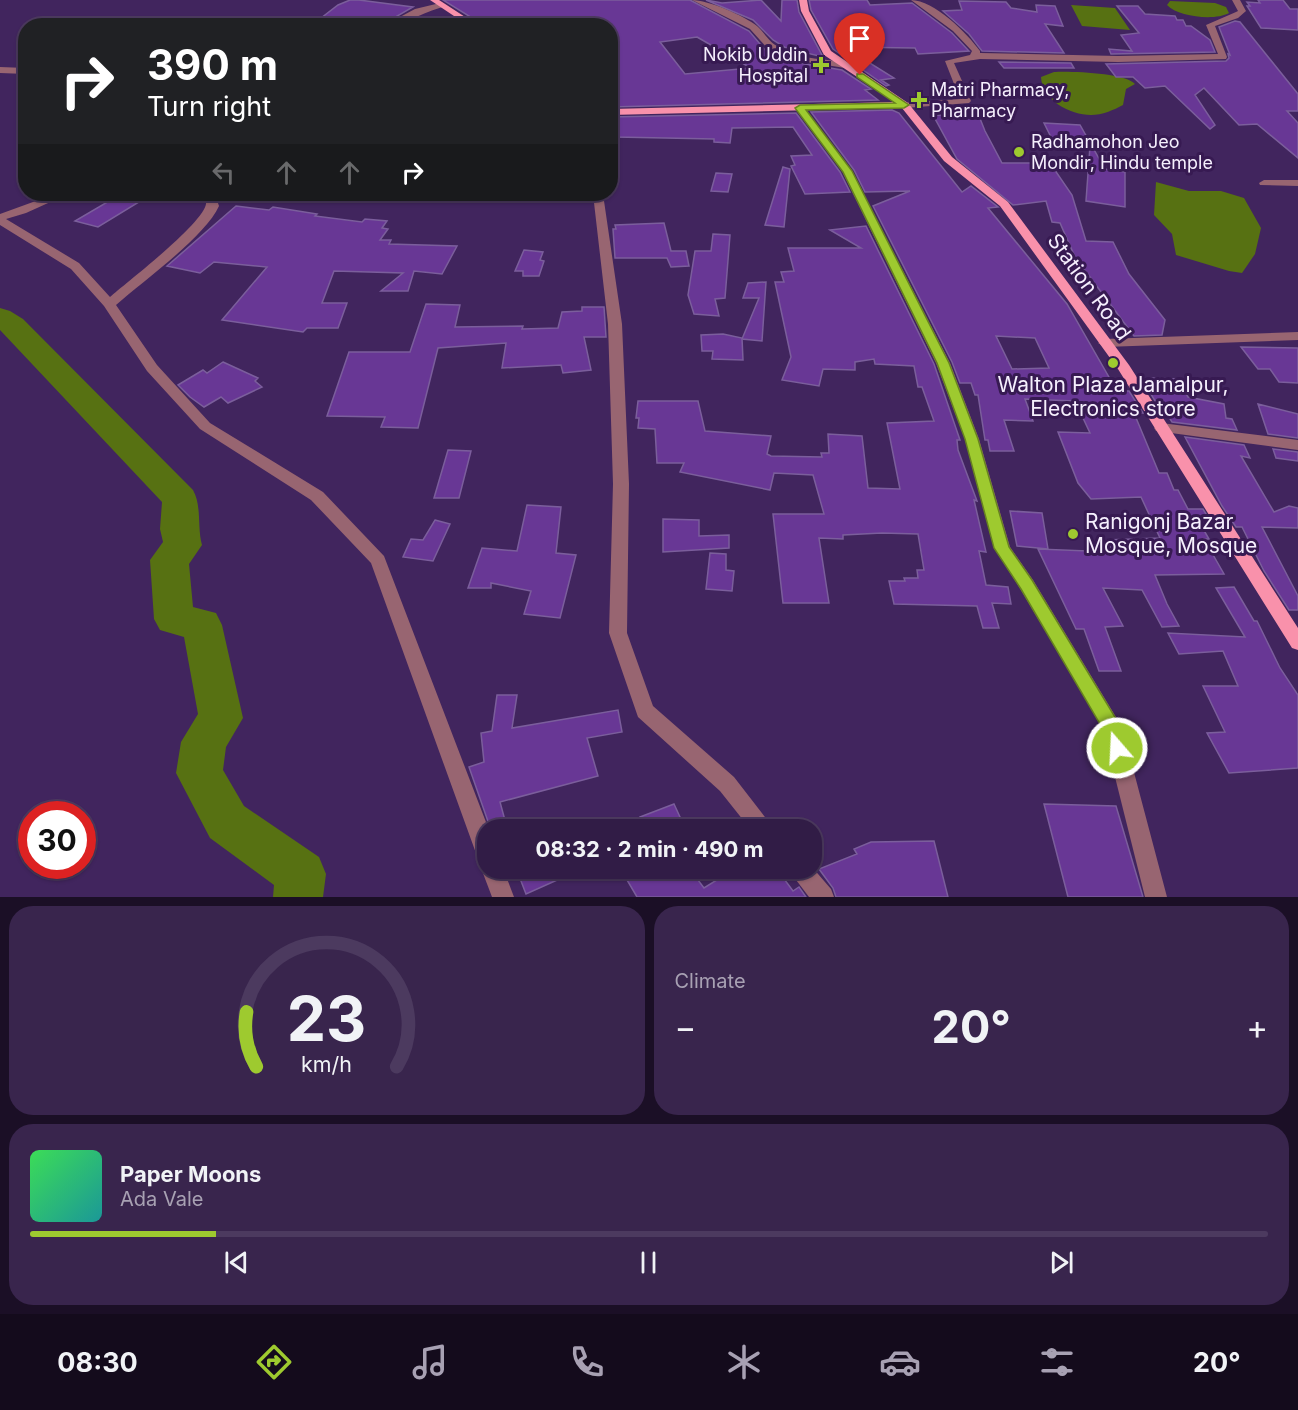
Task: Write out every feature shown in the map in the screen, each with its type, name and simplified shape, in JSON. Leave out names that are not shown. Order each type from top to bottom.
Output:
[{"type":"main road","name":"Station Road","points":[[803,0],[805,11],[827,53],[904,105],[948,159],[1004,204],[1106,343],[1298,643]]},
{"type":"main road","points":[[437,3],[462,18]]},
{"type":"main road","points":[[618,112],[904,105]]},
{"type":"street","points":[[696,0],[753,27],[771,47],[791,57],[845,65]]},
{"type":"street","points":[[915,0],[946,20],[970,43],[976,51],[974,57]]},
{"type":"street","points":[[904,105],[966,101],[949,61],[974,57],[1223,57],[1210,25],[1218,20],[1239,15],[1242,11],[1236,0]]},
{"type":"street","points":[[404,18],[437,3]]},
{"type":"street","points":[[0,69],[18,70]]},
{"type":"street","points":[[800,108],[847,171],[943,363],[972,439],[1002,548],[1027,585],[1112,727],[1156,897]]},
{"type":"street","points":[[1264,183],[1298,183]]},
{"type":"street","points":[[0,218],[46,201]]},
{"type":"street","points":[[109,304],[190,235],[210,213],[213,206],[211,201]]},
{"type":"street","points":[[599,201],[615,324],[621,484],[618,633],[645,711],[727,784],[756,819]]},
{"type":"street","points":[[0,218],[75,266],[109,304],[152,368],[205,426],[317,496],[378,560],[477,826]]},
{"type":"street","points":[[1106,343],[1298,336]]},
{"type":"street","points":[[1161,428],[1298,445]]},
{"type":"street","points":[[496,879],[503,897]]},
{"type":"street","points":[[807,879],[823,897]]},
{"type":"shaded area","points":[[1170,1],[1215,3],[1226,7],[1229,13],[1215,17],[1188,15],[1172,9],[1167,5]]},
{"type":"shaded area","points":[[1071,5],[1115,8],[1130,30],[1082,26]]},
{"type":"shaded area","points":[[1054,72],[1109,75],[1121,77],[1135,84],[1126,89],[1123,105],[1099,114],[1083,114],[1058,105],[1046,93],[1041,77]]},
{"type":"shaded area","points":[[1156,182],[1189,191],[1221,191],[1244,198],[1261,228],[1255,254],[1242,273],[1176,255],[1172,234],[1154,215]]},
{"type":"building","points":[[350,0],[359,0],[413,7],[394,18],[321,18],[338,5]]},
{"type":"building","points":[[443,0],[690,0],[749,31],[766,51],[787,61],[842,70],[871,89],[865,90],[878,100],[618,107],[618,18],[472,18]],"holes":[[[697,37],[751,68],[685,74],[660,42]]]},
{"type":"building","points":[[706,0],[722,3],[761,0],[781,21],[782,0],[797,0],[799,12],[823,57],[786,48],[773,40],[753,20]]},
{"type":"building","points":[[809,0],[867,0],[870,5],[912,3],[952,33],[969,51],[918,54],[915,48],[844,47],[894,78],[881,80],[889,85],[886,86],[833,49],[811,10]]},
{"type":"building","points":[[1258,0],[1283,0],[1290,9],[1298,9],[1298,30],[1261,28],[1247,6],[1250,6],[1247,2],[1260,3]]},
{"type":"building","points":[[959,1],[1006,2],[1011,8],[1037,12],[1036,5],[1055,6],[1063,26],[1045,24],[1064,53],[982,51],[969,34],[943,11],[962,10]]},
{"type":"building","points":[[1117,6],[1138,6],[1145,14],[1175,16],[1177,20],[1183,20],[1186,26],[1191,26],[1210,40],[1215,52],[1111,54],[1109,49],[1132,51],[1121,35],[1139,33]]},
{"type":"building","points":[[1235,21],[1240,22],[1298,94],[1298,111],[1287,111],[1298,123],[1298,158],[1257,124],[1239,125],[1204,88],[1195,95],[1215,125],[1210,129],[1165,86],[1145,88],[1133,77],[1116,77],[1106,64],[1226,61],[1229,58],[1228,54],[1230,55],[1219,27]]},
{"type":"building","points":[[999,62],[1071,63],[1074,68],[1004,68]]},
{"type":"building","points":[[892,110],[899,113],[962,192],[971,186],[998,207],[988,208],[1067,304],[1117,391],[1129,391],[1143,413],[1134,413],[1159,473],[1167,473],[1174,490],[1178,490],[1188,509],[1203,509],[1214,527],[1202,527],[1209,539],[1204,539],[1224,574],[1155,575],[1179,626],[1162,627],[1142,590],[1103,588],[1123,626],[1105,627],[1121,671],[1099,671],[1084,629],[1076,629],[1038,549],[1113,552],[1107,540],[1160,538],[1141,497],[1091,499],[1078,483],[1058,432],[1090,433],[1075,401],[1025,399],[1033,421],[1004,420],[1014,451],[990,451],[988,440],[985,440],[978,395],[975,395],[971,383],[960,383],[952,362],[873,206],[910,191],[865,192],[854,170],[811,112]],"holes":[[[996,336],[1035,338],[1049,368],[1012,369]]]},
{"type":"building","points":[[796,113],[840,172],[850,192],[805,194],[791,166],[795,165],[791,156],[812,155],[793,127],[732,128],[730,143],[714,142],[714,139],[618,137],[618,117]]},
{"type":"building","points":[[933,115],[979,116],[1002,163],[1050,163],[1072,195],[1086,241],[1113,242],[1129,274],[1165,320],[1162,335],[1134,336],[1075,257],[1060,223],[1052,222],[1046,201],[1013,205],[957,159]]},
{"type":"building","points":[[1044,123],[1080,125],[1105,169],[1125,172],[1125,207],[1086,201],[1090,146],[1055,145]]},
{"type":"building","points":[[783,167],[790,169],[784,227],[765,225]]},
{"type":"building","points":[[716,173],[732,174],[728,192],[711,191]]},
{"type":"building","points":[[109,201],[141,201],[98,227],[75,221]]},
{"type":"building","points":[[236,206],[269,210],[273,207],[317,214],[315,216],[362,222],[365,219],[387,221],[382,228],[388,229],[380,240],[391,240],[389,244],[457,246],[442,274],[414,271],[408,291],[381,291],[403,273],[334,271],[322,303],[347,303],[338,328],[307,328],[303,332],[222,320],[267,267],[214,262],[200,273],[167,266]]},
{"type":"building","points":[[664,223],[671,251],[686,251],[689,266],[671,267],[667,258],[615,258],[613,229],[616,229],[615,225]]},
{"type":"building","points":[[866,226],[934,364],[960,440],[957,440],[958,450],[977,501],[974,500],[986,552],[979,551],[986,585],[1008,587],[1011,604],[992,603],[999,628],[983,628],[977,606],[894,604],[889,581],[918,578],[917,570],[924,570],[918,534],[882,533],[843,535],[843,539],[819,538],[829,603],[783,603],[773,514],[824,514],[813,475],[774,473],[770,490],[680,472],[684,463],[657,463],[655,429],[638,428],[639,418],[636,418],[638,401],[698,401],[705,431],[771,436],[767,454],[771,456],[822,457],[821,453],[829,453],[828,434],[862,436],[868,488],[900,489],[887,423],[934,421],[922,387],[918,387],[914,366],[875,364],[874,359],[855,362],[855,370],[823,369],[819,386],[782,380],[791,357],[775,282],[784,282],[781,272],[794,271],[788,248],[861,248],[830,230]]},
{"type":"building","points":[[713,234],[730,235],[725,298],[715,299],[719,316],[694,314],[688,295],[695,251],[711,251]]},
{"type":"building","points":[[524,250],[543,252],[540,260],[544,261],[539,276],[523,276],[523,271],[515,271]]},
{"type":"building","points":[[766,282],[762,341],[742,339],[759,298],[743,298],[748,283]]},
{"type":"building","points":[[426,304],[460,305],[455,327],[523,326],[522,329],[558,328],[562,312],[582,311],[582,307],[604,307],[606,337],[584,337],[591,370],[563,373],[561,365],[502,368],[506,343],[438,348],[418,428],[381,427],[385,417],[327,416],[349,352],[410,352]]},
{"type":"building","points":[[723,334],[742,338],[743,360],[712,359],[713,351],[702,351],[701,335]]},
{"type":"building","points":[[1241,347],[1298,348],[1298,383],[1279,382],[1270,369],[1258,369]]},
{"type":"building","points":[[223,362],[258,378],[255,381],[262,387],[228,403],[221,397],[204,407],[178,385],[203,370],[207,373]]},
{"type":"building","points":[[1150,378],[1178,379],[1188,397],[1224,404],[1226,418],[1232,419],[1237,430],[1172,422],[1167,414],[1163,414],[1149,391],[1157,392]]},
{"type":"building","points":[[1258,404],[1298,414],[1298,438],[1268,434]]},
{"type":"building","points":[[1185,437],[1244,445],[1250,458],[1241,456],[1274,512],[1289,506],[1298,508],[1298,528],[1262,527],[1298,596],[1298,610],[1289,610],[1264,571],[1242,527],[1236,527],[1222,506]]},
{"type":"building","points":[[1273,449],[1298,452],[1298,461],[1276,458]]},
{"type":"building","points":[[448,450],[471,451],[459,498],[434,498]]},
{"type":"building","points":[[527,505],[561,507],[556,553],[576,555],[560,618],[524,614],[531,591],[491,583],[491,588],[468,588],[482,548],[517,551]]},
{"type":"building","points":[[1010,511],[1042,513],[1048,549],[1017,546]]},
{"type":"building","points":[[663,519],[699,520],[699,536],[729,535],[729,548],[663,552]]},
{"type":"building","points":[[435,520],[450,524],[433,561],[403,557],[411,539],[423,540]]},
{"type":"building","points":[[710,553],[726,554],[726,570],[734,571],[732,591],[706,589]]},
{"type":"building","points":[[1234,587],[1254,621],[1257,621],[1280,668],[1298,695],[1298,768],[1229,773],[1207,733],[1225,732],[1203,686],[1238,686],[1223,651],[1179,654],[1168,633],[1245,637],[1216,588]]},
{"type":"building","points":[[497,695],[517,695],[512,728],[618,710],[622,732],[587,738],[598,776],[500,802],[505,819],[487,819],[469,767],[484,762],[481,733],[492,731]]},
{"type":"building","points":[[674,804],[681,819],[641,819],[640,817]]},
{"type":"building","points":[[1044,804],[1116,806],[1143,897],[1068,897]]},
{"type":"building","points":[[934,841],[948,897],[836,897],[833,888],[822,873],[822,868],[857,854],[854,849],[871,842]]},
{"type":"building","points":[[520,879],[559,879],[526,894]]},
{"type":"building","points":[[626,879],[697,879],[704,888],[718,879],[784,879],[793,891],[799,887],[806,897],[637,897]]},
{"type":"waterway","points":[[0,317],[12,325],[180,499],[179,529],[183,545],[169,560],[174,619],[202,625],[221,718],[204,742],[199,773],[227,822],[301,874],[298,897]]},
{"type":"place","name":"Nokib Uddin Hospital","points":[[821,65]]},
{"type":"place","name":"Matri Pharmacy, Pharmacy","points":[[919,100]]},
{"type":"place","name":"Radhamohon Jeo Mondir, Hindu temple","points":[[1019,152]]},
{"type":"place","name":"Walton Plaza Jamalpur, Electronics store","points":[[1113,363]]},
{"type":"place","name":"Ranigonj Bazar Mosque, Mosque","points":[[1073,534]]},
{"type":"route","points":[[860,75],[904,105],[800,108],[847,171],[943,363],[972,439],[1002,548],[1027,585],[1112,727],[1117,748]]}]
